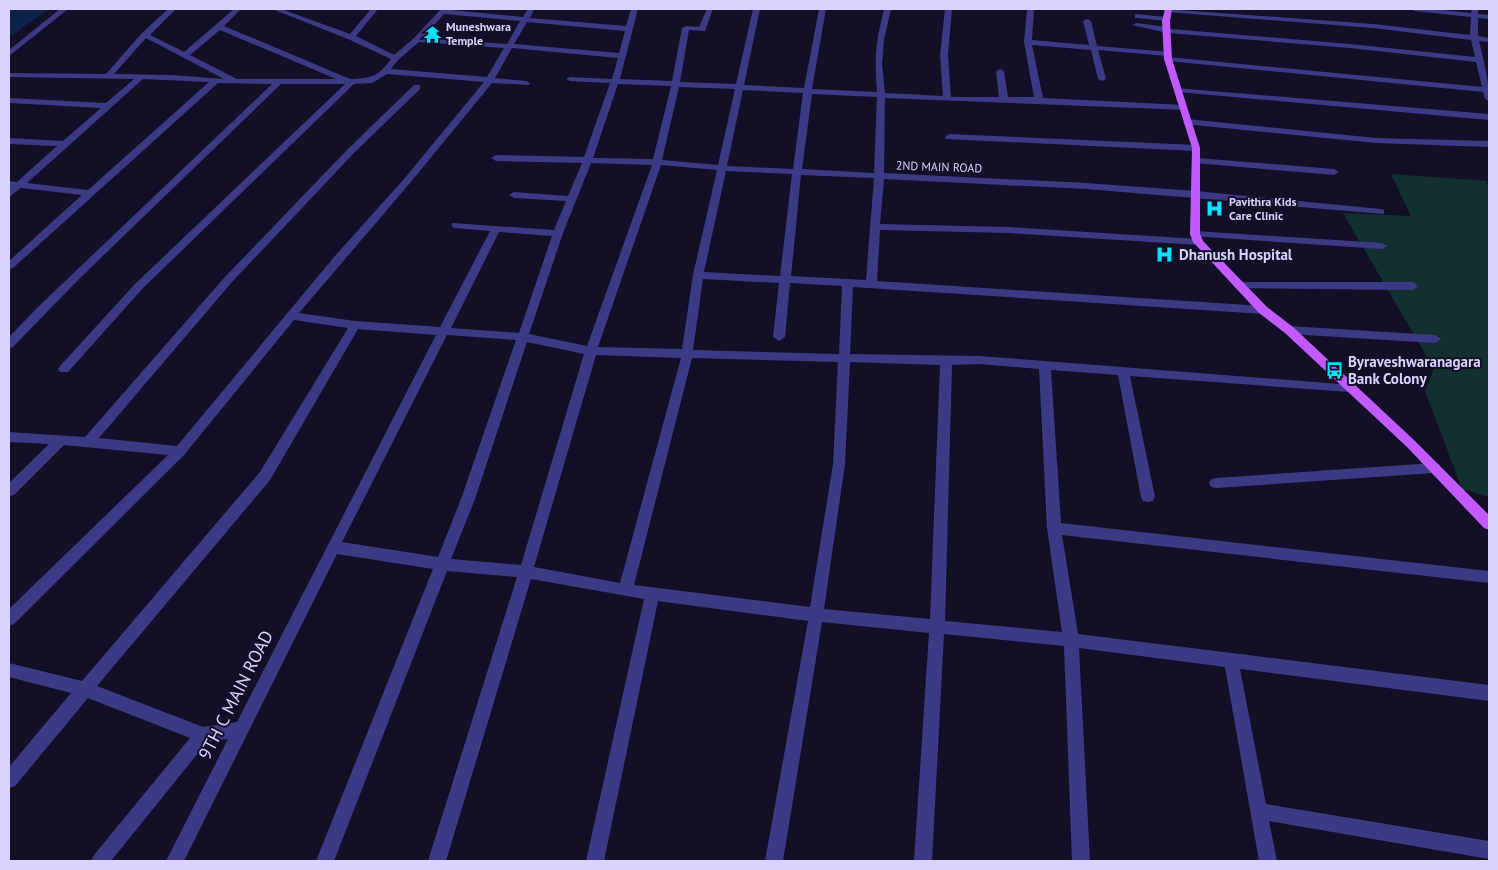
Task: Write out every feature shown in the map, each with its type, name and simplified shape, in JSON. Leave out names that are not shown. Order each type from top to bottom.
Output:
[{"type":"main road","points":[[1167,20],[1168,56],[1196,148],[1196,238],[1239,286],[1264,310],[1289,330],[1410,444],[1489,524]]},
{"type":"street","points":[[9,54],[64,9]]},
{"type":"street","points":[[108,76],[145,35],[172,9]]},
{"type":"street","points":[[185,55],[238,9]]},
{"type":"street","points":[[275,9],[351,37],[395,58]]},
{"type":"street","points":[[293,16],[300,9]]},
{"type":"street","points":[[351,37],[375,9]]},
{"type":"street","points":[[9,619],[180,451],[291,316],[490,81],[523,20],[531,9]]},
{"type":"street","points":[[325,861],[468,499],[558,233],[588,159],[615,81],[635,9]]},
{"type":"street","points":[[437,861],[526,572],[591,351],[657,162],[676,84],[686,28],[702,30],[710,9]]},
{"type":"street","points":[[625,590],[687,355],[698,275],[758,9]]},
{"type":"street","points":[[780,337],[797,172],[815,39],[824,9]]},
{"type":"street","points":[[871,284],[881,95],[878,64],[880,40],[888,9]]},
{"type":"street","points":[[947,99],[944,55],[948,9]]},
{"type":"street","points":[[1030,9],[1028,42],[1039,100]]},
{"type":"street","points":[[1415,9],[1475,12],[1489,17]]},
{"type":"street","points":[[9,76],[141,76],[215,82],[369,81],[386,71],[395,58],[417,40],[443,11],[630,29]]},
{"type":"street","points":[[1028,42],[1094,47],[1282,70],[1420,81],[1488,95],[1484,65],[1474,38],[1475,12]]},
{"type":"street","points":[[1138,16],[1484,65]]},
{"type":"street","points":[[1136,25],[1167,20],[1373,26],[1489,40]]},
{"type":"street","points":[[1088,21],[1102,79]]},
{"type":"street","points":[[219,27],[351,82]]},
{"type":"street","points":[[145,35],[238,82]]},
{"type":"street","points":[[417,40],[623,56]]},
{"type":"street","points":[[386,71],[526,83]]},
{"type":"street","points":[[1000,71],[1004,100]]},
{"type":"street","points":[[9,194],[14,185],[66,144],[141,76]]},
{"type":"street","points":[[570,79],[947,99],[1039,100],[1184,108]]},
{"type":"street","points":[[9,266],[215,82]]},
{"type":"street","points":[[9,344],[113,238],[204,156],[280,82]]},
{"type":"street","points":[[64,369],[139,286],[351,82]]},
{"type":"street","points":[[88,442],[228,280],[351,151],[417,87]]},
{"type":"street","points":[[1178,90],[1489,117]]},
{"type":"street","points":[[9,100],[107,106]]},
{"type":"street","points":[[1188,122],[1326,137],[1458,145],[1489,144]]},
{"type":"street","points":[[949,137],[1196,148]]},
{"type":"street","points":[[9,141],[66,144]]},
{"type":"street","name":"2ND MAIN ROAD","points":[[496,158],[657,162],[721,168],[878,177],[1086,186],[1196,194],[1381,212]]},
{"type":"street","points":[[1197,162],[1334,172]]},
{"type":"street","points":[[14,185],[90,193]]},
{"type":"street","points":[[514,195],[572,199]]},
{"type":"street","points":[[455,225],[496,230],[558,233]]},
{"type":"street","points":[[874,226],[1382,246]]},
{"type":"street","name":"9TH C MAIN ROAD","points":[[175,861],[333,547],[496,230]]},
{"type":"street","points":[[698,275],[848,282],[1264,310]]},
{"type":"street","points":[[774,861],[816,615],[839,464],[848,282]]},
{"type":"street","points":[[1239,286],[1413,286]]},
{"type":"street","points":[[291,316],[355,325],[523,337],[591,351],[687,355],[946,361],[979,360],[1349,388]]},
{"type":"street","points":[[9,780],[265,476],[355,325]]},
{"type":"street","points":[[1289,330],[1435,339]]},
{"type":"street","points":[[923,861],[937,626],[946,361]]},
{"type":"street","points":[[1045,366],[1054,528],[1071,640],[1081,861]]},
{"type":"street","points":[[1123,370],[1148,497]]},
{"type":"street","points":[[9,437],[180,451]]},
{"type":"street","points":[[9,491],[62,440]]},
{"type":"street","points":[[1216,483],[1434,468]]},
{"type":"street","points":[[1054,528],[1489,577]]},
{"type":"street","points":[[333,547],[443,564],[526,572],[625,590],[816,615],[1071,640],[1489,693]]},
{"type":"street","points":[[595,861],[652,594]]},
{"type":"street","points":[[1231,660],[1268,861]]},
{"type":"street","points":[[9,670],[85,689],[203,735],[242,729]]},
{"type":"street","points":[[100,861],[203,735]]},
{"type":"street","points":[[1259,811],[1489,850]]},
{"type":"green space","points":[[1391,174],[1487,181],[1489,196],[1489,497],[1462,489],[1425,391],[1434,369],[1343,213],[1411,216]]},
{"type":"water","points":[[9,9],[50,9],[9,37]]},
{"type":"place","name":"Muneshwara Temple","points":[[432,34]]},
{"type":"place","name":"Pavithra Kids Care Clinic","points":[[1215,209]]},
{"type":"place","name":"Dhanush Hospital","points":[[1165,255]]},
{"type":"place","name":"Byraveshwaranagara Bank Colony","points":[[1334,371]]}]
